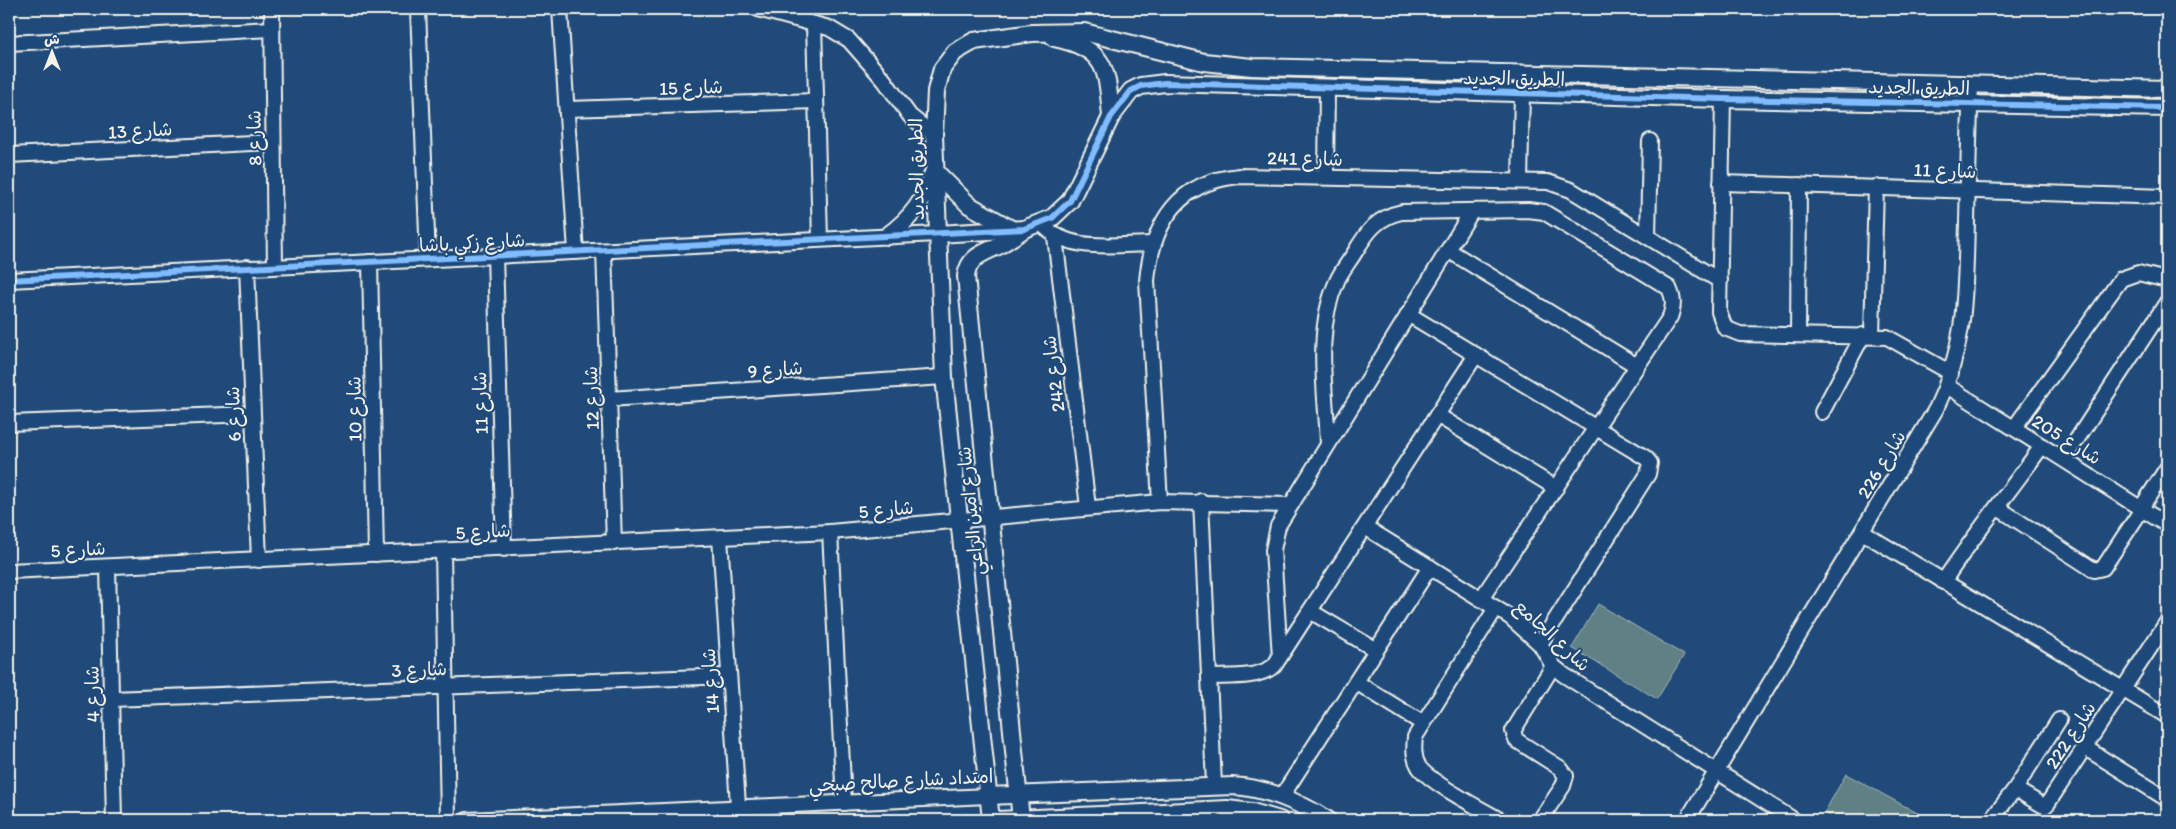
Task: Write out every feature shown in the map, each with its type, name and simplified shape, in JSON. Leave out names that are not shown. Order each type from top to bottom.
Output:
[{"type":"street","name":"شارع 8","points":[[272,9],[275,266]]},
{"type":"street","points":[[418,9],[428,259]]},
{"type":"street","points":[[560,9],[576,252]]},
{"type":"street","points":[[758,9],[829,28],[849,40],[874,68],[910,116],[934,135]]},
{"type":"street","points":[[814,24],[820,239]]},
{"type":"street","points":[[9,43],[272,29]]},
{"type":"street","name":"الطريق الجديد","points":[[2167,89],[1252,67],[1204,62],[1084,32],[1032,33],[974,41],[955,52],[942,69],[936,90],[934,135],[937,234],[1018,229],[1041,223],[1057,214],[1070,201],[1111,117],[1131,91],[1141,86],[1188,82],[1327,88],[1723,99],[1970,102],[2167,108]]},
{"type":"street","points":[[1032,33],[1066,41],[1090,50],[1101,62],[1108,78],[1111,117]]},
{"type":"street","name":"شارع 226","points":[[1687,820],[1936,409],[1949,379],[1958,351],[1965,306],[1971,85]]},
{"type":"street","points":[[1326,177],[1327,88]]},
{"type":"street","points":[[1520,181],[1522,93]]},
{"type":"street","name":"شارع 205","points":[[1723,99],[1721,321],[1732,332],[1887,337],[1900,343],[2014,428],[2167,525]]},
{"type":"street","name":"شارع 15","points":[[567,109],[816,101]]},
{"type":"street","points":[[1648,237],[1650,141]]},
{"type":"street","name":"شارع 13","points":[[9,155],[273,142]]},
{"type":"street","points":[[887,236],[904,224],[918,208],[928,190],[934,170],[969,205],[1018,229]]},
{"type":"street","name":"شارع 241","points":[[1160,502],[1147,281],[1153,244],[1167,214],[1178,201],[1207,182],[1223,177],[1240,176],[1548,182],[1566,187],[1720,281]]},
{"type":"street","name":"شارع 11","points":[[1721,183],[2167,197]]},
{"type":"street","points":[[1798,335],[1799,185]]},
{"type":"street","points":[[1822,412],[1867,335],[1876,187]]},
{"type":"street","points":[[1328,444],[1325,326],[1329,303],[1337,281],[1367,232],[1376,222],[1388,215],[1402,212],[1528,210],[1544,212],[1668,288],[1673,297],[1674,307],[1670,317],[1481,599]]},
{"type":"street","points":[[1280,658],[1273,550],[1278,526],[1472,211]]},
{"type":"street","points":[[1041,223],[1056,237],[1073,243],[1153,244]]},
{"type":"street","name":"شارع امين الراعي","points":[[1018,229],[1001,244],[977,255],[969,265],[966,276],[1021,820]]},
{"type":"street","name":"شارع زكي باشا","points":[[9,280],[937,234]]},
{"type":"street","name":"شارع امين الراعي","points":[[937,234],[944,377],[991,820]]},
{"type":"street","name":"شارع 242","points":[[1056,237],[1088,507]]},
{"type":"street","points":[[1448,250],[1637,366]]},
{"type":"street","name":"شارع 12","points":[[604,251],[614,543]]},
{"type":"street","name":"شارع 11","points":[[495,256],[504,548]]},
{"type":"street","name":"شارع 10","points":[[370,262],[376,554]]},
{"type":"street","name":"شارع 6","points":[[247,268],[259,560]]},
{"type":"street","points":[[2014,428],[2121,279],[2138,274],[2167,280]]},
{"type":"street","points":[[2064,459],[2167,302]]},
{"type":"street","points":[[1408,314],[1646,458],[1650,469],[1540,644]]},
{"type":"street","points":[[1209,677],[1256,675],[1266,672],[1274,666],[1476,355]]},
{"type":"street","name":"شارع 9","points":[[609,399],[944,377]]},
{"type":"street","points":[[9,423],[252,414]]},
{"type":"street","points":[[1437,415],[1556,488]]},
{"type":"street","points":[[1944,582],[1974,534],[1998,508],[2042,446]]},
{"type":"street","points":[[1998,508],[2094,570],[2103,568],[2167,468]]},
{"type":"street","points":[[1201,501],[1214,785]]},
{"type":"street","name":"شارع 5","points":[[9,571],[830,532],[991,519],[1088,507],[1160,502],[1201,501],[1291,505]]},
{"type":"street","name":"شارع الجامع","points":[[1365,527],[1496,608],[1521,626],[1540,644],[1553,666],[1564,675],[1715,772],[1794,820]]},
{"type":"street","points":[[830,532],[844,803]]},
{"type":"street","points":[[1862,532],[2167,716]]},
{"type":"street","name":"شارع 14","points":[[720,538],[738,814]]},
{"type":"street","points":[[443,551],[448,820]]},
{"type":"street","name":"شارع 4","points":[[108,567],[114,820]]},
{"type":"street","points":[[1282,796],[1430,567]]},
{"type":"street","points":[[1496,608],[1422,723],[1414,737],[1413,752],[1419,767],[1430,778],[1500,820]]},
{"type":"street","points":[[1310,611],[1376,650]]},
{"type":"street","name":"شارع 222","points":[[2015,789],[2045,806],[2167,622]]},
{"type":"street","points":[[1540,820],[1563,786],[1566,776],[1560,768],[1516,740],[1513,732],[1553,666]]},
{"type":"street","name":"شارع 3","points":[[111,699],[729,676]]},
{"type":"street","points":[[1356,682],[1422,723]]},
{"type":"street","points":[[1991,820],[2015,789],[2059,720]]},
{"type":"street","points":[[2084,747],[2167,799]]},
{"type":"street","name":"امتداد شارع صالح صبحي","points":[[467,820],[738,814],[844,803],[1214,785],[1249,787],[1282,796],[1304,805],[1328,820]]},
{"type":"street","points":[[997,820],[1227,810],[1252,812],[1280,820]]},
{"type":"green space","points":[[1598,604],[1684,655],[1657,699],[1572,648]]},
{"type":"green space","points":[[1846,774],[1921,815],[1918,820],[1836,820],[1824,813]]},
{"type":"cycle path","points":[[9,280],[1024,229],[1052,218],[1070,201],[1111,117],[1131,91],[1141,86],[1165,83],[1723,99],[2167,108]]}]
